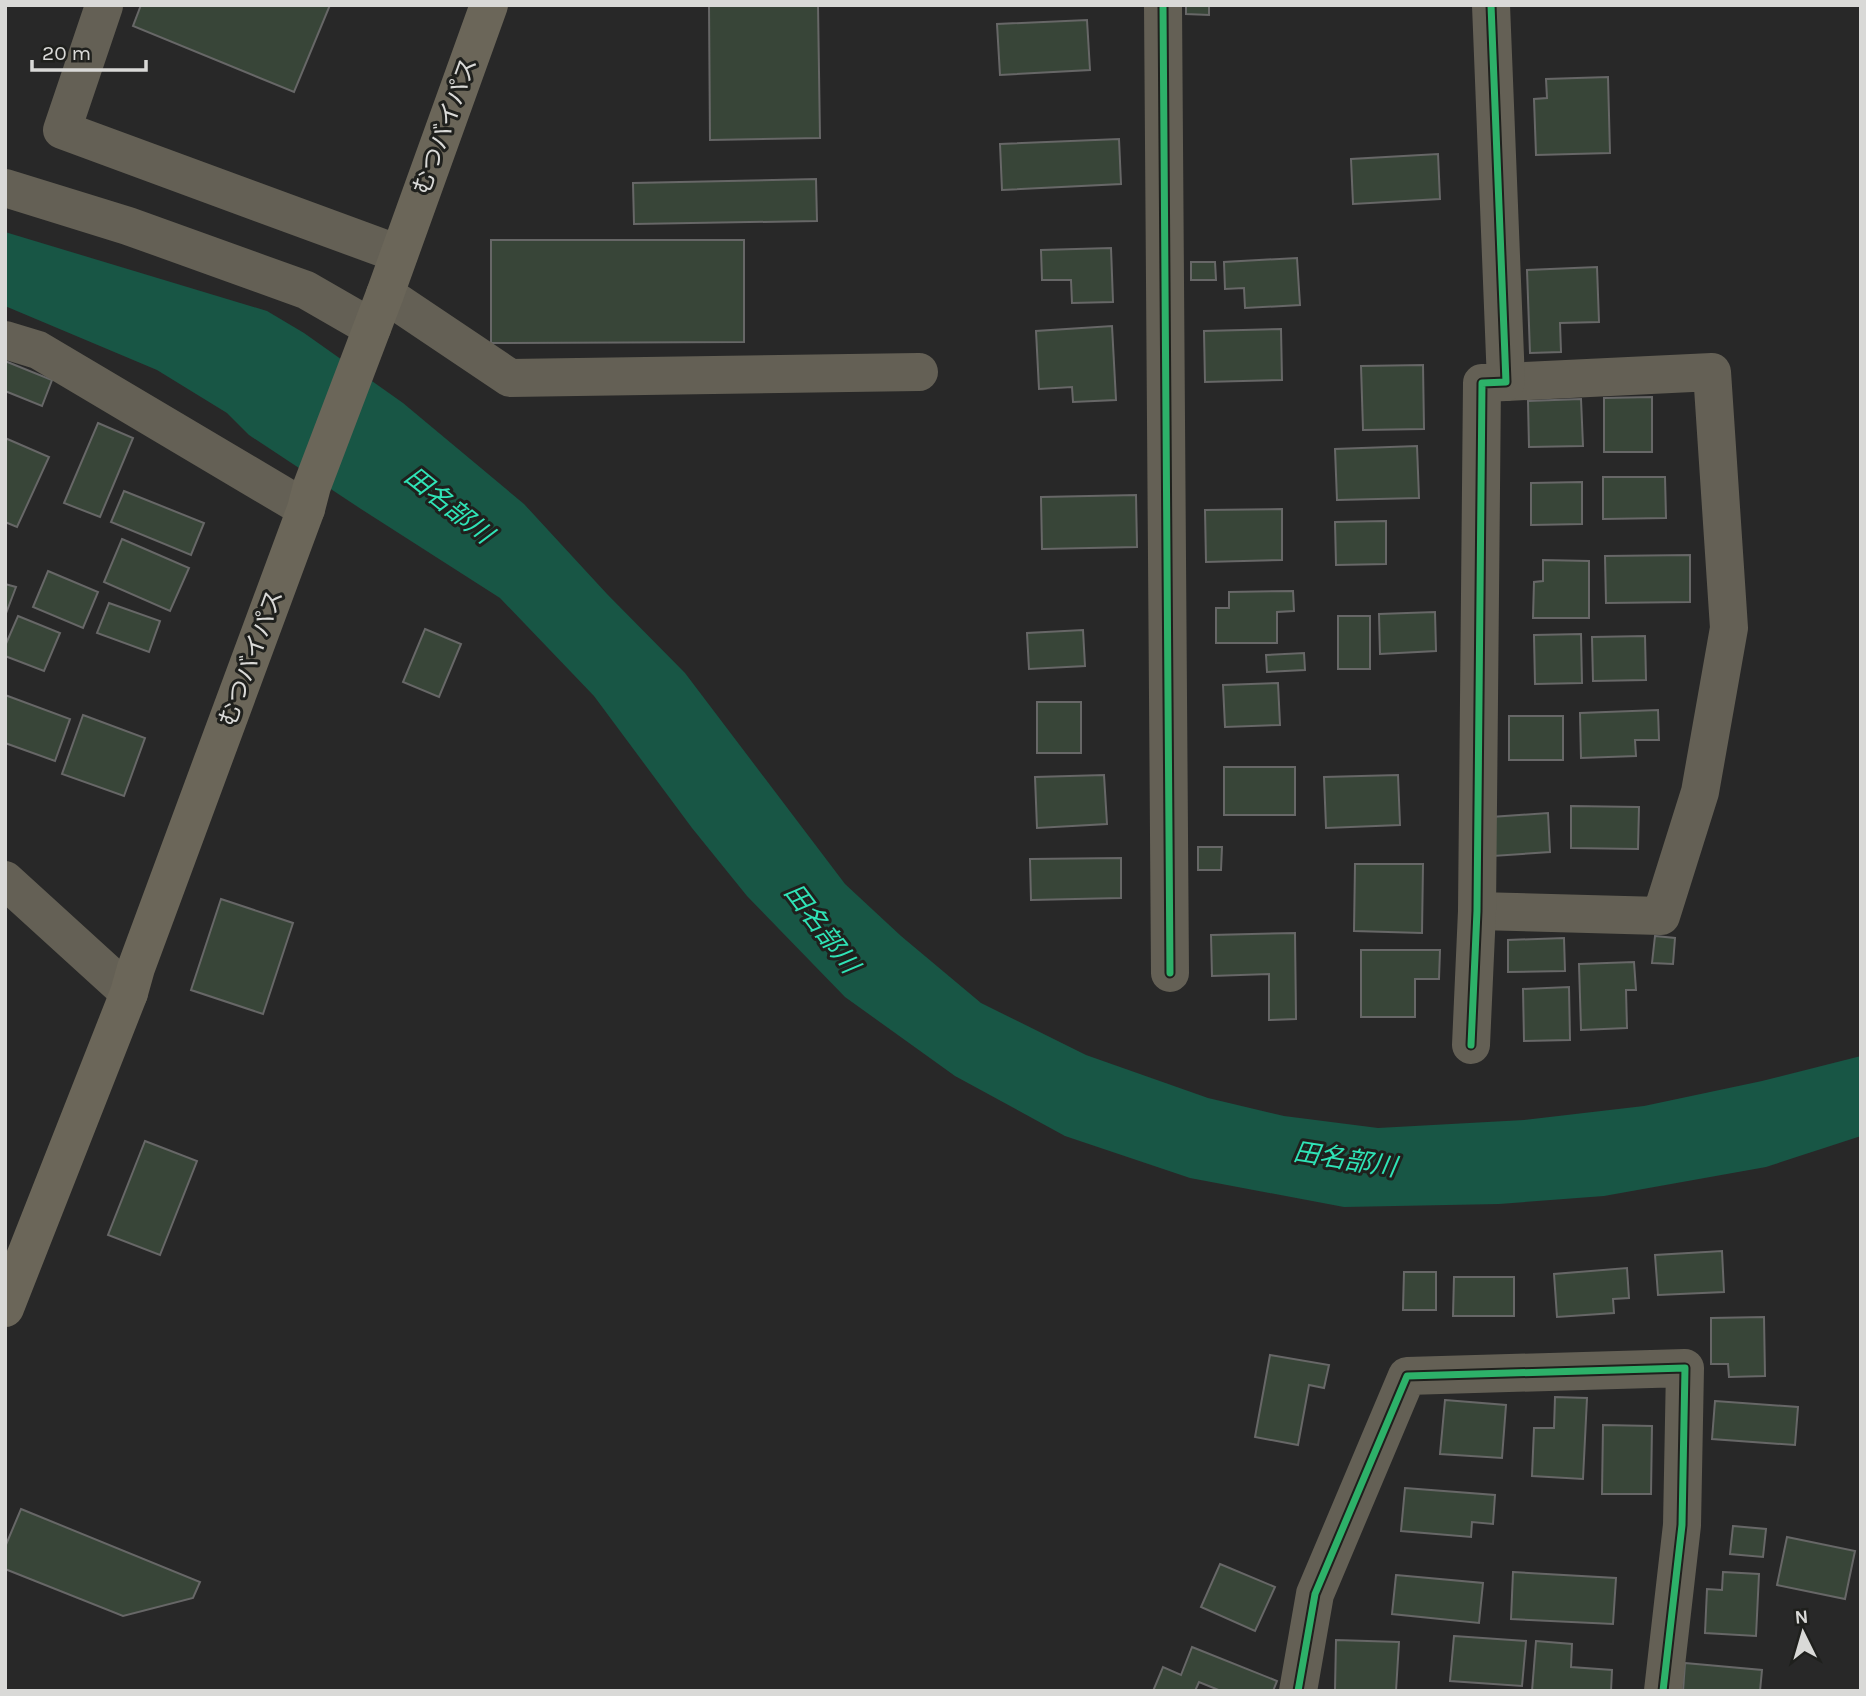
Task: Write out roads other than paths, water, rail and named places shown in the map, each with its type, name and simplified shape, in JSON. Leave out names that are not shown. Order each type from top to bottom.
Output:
[{"type":"highway","name":"むつバイパス","points":[[5,1308],[129,993],[489,5]]},
{"type":"street","points":[[1163,5],[1170,974]]},
{"type":"street","points":[[1491,5],[1506,382]]},
{"type":"street","points":[[104,6],[62,130],[399,254]]},
{"type":"street","points":[[5,188],[128,226],[306,290],[374,323],[510,378],[919,372]]},
{"type":"street","points":[[5,340],[38,350],[309,497]]},
{"type":"street","points":[[1471,1045],[1477,911],[1482,383],[1712,372],[1729,628],[1700,792],[1661,916],[1477,911]]},
{"type":"street","points":[[5,880],[129,993]]},
{"type":"street","points":[[1298,1691],[1315,1594],[1407,1376],[1685,1368],[1682,1525],[1663,1691]]},
{"type":"water","name":"田名部川","points":[[5,232],[267,311],[304,333],[403,403],[524,504],[685,673],[845,884],[901,936],[981,1003],[1086,1055],[1208,1098],[1284,1116],[1378,1128],[1524,1120],[1644,1106],[1762,1081],[1861,1056],[1861,1136],[1766,1167],[1604,1196],[1499,1204],[1344,1207],[1190,1178],[1065,1136],[955,1076],[845,997],[747,896],[692,828],[594,696],[500,598],[249,435],[227,413],[157,370],[5,306]]}]
